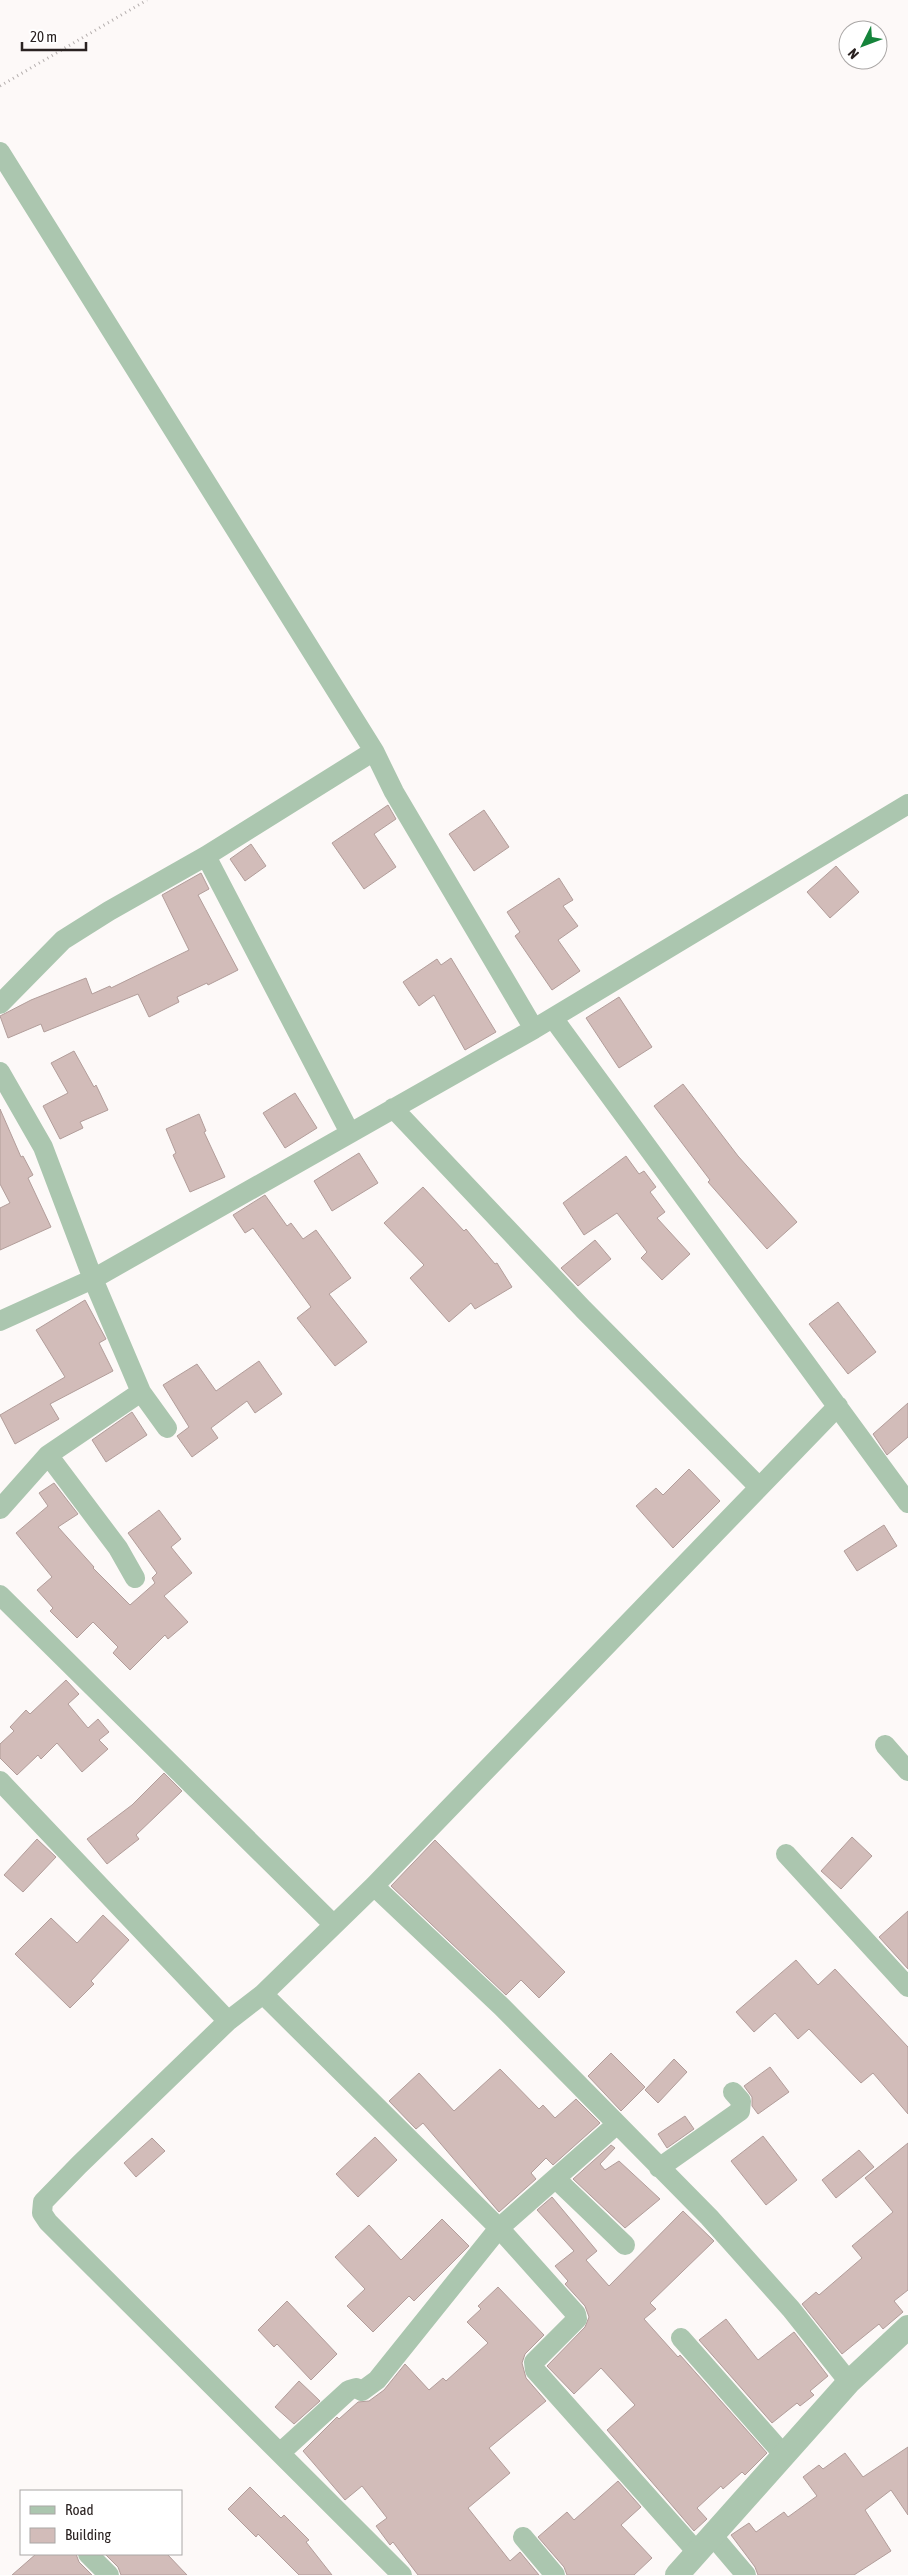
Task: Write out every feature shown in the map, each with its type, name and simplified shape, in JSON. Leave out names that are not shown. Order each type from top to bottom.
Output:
[{"type":"street","points":[[0,152],[374,751],[399,800],[534,1029]]},
{"type":"street","points":[[0,1004],[64,940],[109,911],[206,856],[374,751]]},
{"type":"street","points":[[0,1321],[93,1279],[534,1029],[908,804]]},
{"type":"street","points":[[206,856],[350,1133]]},
{"type":"street","points":[[553,1018],[908,1503]]},
{"type":"street","points":[[0,1072],[43,1147],[93,1279],[141,1392],[167,1428]]},
{"type":"street","points":[[393,1108],[582,1309],[759,1487]]},
{"type":"street","points":[[0,1509],[48,1455],[141,1392]]},
{"type":"street","points":[[402,2575],[48,2222],[42,2213],[44,2202],[79,2165],[228,2021],[263,1994],[374,1886],[838,1406]]},
{"type":"street","points":[[48,1455],[118,1548],[136,1578]]},
{"type":"street","points":[[0,1595],[334,1924]]},
{"type":"street","points":[[885,1745],[908,1771]]},
{"type":"street","points":[[0,1780],[228,2021]]},
{"type":"street","points":[[786,1854],[908,1987]]},
{"type":"street","points":[[374,1886],[502,2007],[709,2217],[792,2309],[849,2382]]},
{"type":"street","points":[[263,1994],[498,2228],[576,2314],[577,2319],[534,2362],[535,2370],[704,2543],[746,2575]]},
{"type":"street","points":[[659,2168],[740,2111],[741,2101],[733,2092]]},
{"type":"street","points":[[280,2453],[349,2390],[356,2388],[362,2391],[377,2380],[498,2228],[618,2124]]},
{"type":"street","points":[[556,2179],[625,2245]]},
{"type":"street","points":[[676,2575],[849,2382],[908,2327]]},
{"type":"street","points":[[681,2338],[784,2455]]},
{"type":"street","points":[[523,2537],[555,2575]]},
{"type":"street","points":[[89,2555],[109,2575]]},
{"type":"path","points":[[0,86],[147,0]]},
{"type":"building","points":[[388,805],[396,819],[374,834],[396,867],[364,889],[332,843]]},
{"type":"building","points":[[484,810],[509,847],[474,871],[449,834]]},
{"type":"building","points":[[251,844],[266,866],[245,881],[230,859]]},
{"type":"building","points":[[836,866],[859,892],[830,918],[807,892]]},
{"type":"building","points":[[201,873],[209,889],[198,895],[238,970],[208,985],[207,983],[177,997],[179,1002],[149,1017],[138,994],[44,1032],[41,1024],[8,1038],[0,1016],[31,1000],[86,978],[92,994],[110,986],[111,988],[189,950],[162,895]]},
{"type":"building","points":[[559,878],[573,900],[563,906],[578,926],[558,940],[580,971],[552,990],[515,936],[520,932],[507,912]]},
{"type":"building","points":[[451,958],[496,1032],[465,1050],[434,995],[419,1006],[403,982],[437,959],[441,965]]},
{"type":"building","points":[[619,997],[652,1047],[619,1068],[586,1018]]},
{"type":"building","points":[[74,1051],[94,1087],[96,1085],[108,1110],[80,1122],[83,1128],[60,1139],[43,1106],[68,1093],[51,1063]]},
{"type":"building","points":[[683,1084],[738,1156],[797,1222],[767,1249],[708,1182],[710,1180],[654,1106]]},
{"type":"building","points":[[295,1093],[317,1128],[285,1148],[263,1113]]},
{"type":"building","points":[[0,1109],[21,1157],[23,1156],[33,1175],[28,1178],[51,1227],[0,1250],[0,1208],[10,1203],[0,1184]]},
{"type":"building","points":[[199,1114],[206,1131],[204,1132],[225,1177],[190,1192],[173,1155],[176,1153],[166,1129]]},
{"type":"building","points":[[359,1153],[378,1183],[332,1211],[314,1181]]},
{"type":"building","points":[[626,1156],[639,1174],[644,1171],[656,1187],[650,1192],[665,1212],[657,1218],[690,1254],[662,1280],[641,1258],[647,1252],[617,1213],[584,1235],[563,1203]]},
{"type":"building","points":[[423,1187],[464,1231],[466,1229],[495,1264],[497,1263],[512,1287],[475,1309],[471,1303],[449,1322],[410,1278],[424,1265],[384,1223]]},
{"type":"building","points":[[265,1195],[287,1226],[291,1223],[303,1239],[316,1230],[351,1278],[329,1294],[367,1342],[335,1366],[297,1318],[311,1307],[253,1228],[245,1233],[233,1215]]},
{"type":"building","points":[[595,1240],[611,1259],[578,1286],[561,1268]]},
{"type":"building","points":[[85,1300],[106,1339],[99,1343],[113,1371],[50,1404],[59,1419],[15,1444],[0,1415],[65,1377],[36,1330]]},
{"type":"building","points":[[838,1302],[876,1352],[848,1374],[809,1324]]},
{"type":"building","points":[[259,1361],[282,1394],[255,1413],[247,1401],[211,1428],[218,1438],[192,1457],[177,1436],[189,1427],[163,1385],[197,1364],[216,1391]]},
{"type":"building","points":[[908,1403],[908,1437],[887,1455],[873,1434]]},
{"type":"building","points":[[132,1412],[147,1435],[106,1462],[92,1440]]},
{"type":"building","points":[[689,1469],[720,1501],[673,1548],[636,1506],[656,1488],[663,1495]]},
{"type":"building","points":[[54,1483],[78,1514],[58,1527],[93,1568],[130,1605],[155,1583],[152,1578],[157,1573],[128,1533],[159,1510],[181,1539],[171,1547],[192,1573],[164,1596],[188,1622],[168,1639],[165,1635],[130,1670],[113,1653],[118,1647],[93,1622],[77,1638],[50,1611],[53,1608],[37,1590],[52,1577],[16,1533],[48,1506],[39,1493]]},
{"type":"building","points":[[884,1525],[897,1546],[857,1571],[844,1551]]},
{"type":"building","points":[[66,1680],[79,1694],[68,1704],[88,1728],[98,1719],[109,1732],[99,1740],[108,1749],[82,1772],[57,1743],[41,1759],[38,1755],[17,1775],[0,1758],[0,1744],[14,1731],[10,1727],[26,1710],[30,1714]]},
{"type":"building","points":[[164,1773],[182,1791],[136,1835],[139,1839],[107,1864],[87,1839],[132,1805]]},
{"type":"building","points":[[852,1837],[872,1856],[841,1889],[821,1871]]},
{"type":"building","points":[[37,1839],[56,1857],[23,1892],[4,1875]]},
{"type":"building","points":[[435,1840],[565,1972],[539,1998],[521,1980],[506,1995],[391,1886]]},
{"type":"building","points":[[908,1911],[908,1969],[879,1937]]},
{"type":"building","points":[[103,1915],[129,1940],[91,1981],[94,1984],[70,2008],[15,1954],[51,1918],[77,1943]]},
{"type":"building","points":[[796,1960],[818,1985],[835,1969],[908,2047],[908,2114],[873,2073],[861,2083],[809,2029],[798,2039],[775,2013],[754,2032],[736,2012]]},
{"type":"building","points":[[611,2053],[645,2087],[621,2111],[588,2076]]},
{"type":"building","points":[[674,2059],[687,2072],[658,2103],[645,2090]]},
{"type":"building","points":[[770,2067],[789,2092],[758,2114],[752,2106],[752,2097],[744,2086]]},
{"type":"building","points":[[500,2069],[539,2109],[543,2105],[555,2118],[576,2099],[600,2123],[553,2165],[546,2158],[531,2173],[536,2179],[499,2212],[423,2123],[416,2129],[389,2101],[419,2073],[454,2111]]},
{"type":"building","points":[[685,2116],[694,2129],[667,2148],[658,2134]]},
{"type":"building","points":[[763,2136],[797,2180],[766,2205],[731,2161]]},
{"type":"building","points":[[375,2137],[397,2160],[358,2197],[336,2174]]},
{"type":"building","points":[[152,2138],[165,2151],[136,2177],[124,2163]]},
{"type":"building","points":[[908,2143],[908,2290],[894,2301],[903,2312],[883,2329],[879,2324],[842,2354],[802,2304],[816,2292],[819,2295],[862,2258],[852,2246],[893,2212],[865,2178]]},
{"type":"building","points":[[611,2145],[615,2148],[600,2164],[605,2170],[619,2161],[660,2199],[625,2228],[573,2179]]},
{"type":"building","points":[[859,2150],[874,2167],[836,2198],[822,2180]]},
{"type":"building","points":[[552,2197],[597,2251],[586,2260],[609,2286],[683,2211],[714,2241],[650,2303],[656,2309],[644,2319],[678,2357],[680,2355],[767,2453],[745,2475],[742,2472],[723,2489],[721,2486],[697,2508],[707,2519],[694,2531],[607,2430],[635,2405],[601,2368],[574,2394],[547,2366],[585,2327],[589,2317],[585,2306],[565,2284],[568,2281],[555,2266],[574,2251],[537,2210]]},
{"type":"building","points":[[442,2219],[469,2246],[414,2301],[409,2296],[373,2332],[347,2306],[365,2289],[335,2257],[369,2225],[401,2260]]},
{"type":"building","points":[[498,2287],[544,2335],[525,2354],[522,2363],[526,2378],[546,2401],[489,2448],[510,2473],[468,2508],[510,2561],[520,2552],[539,2575],[418,2575],[393,2542],[390,2545],[376,2526],[387,2518],[362,2486],[345,2500],[303,2451],[337,2417],[339,2419],[358,2402],[369,2401],[384,2390],[405,2364],[429,2390],[443,2378],[446,2381],[488,2343],[467,2322],[481,2309],[478,2306]]},
{"type":"building","points":[[287,2301],[337,2354],[311,2380],[277,2344],[274,2347],[258,2330]]},
{"type":"building","points":[[726,2319],[758,2360],[794,2332],[828,2376],[810,2391],[814,2395],[800,2406],[797,2403],[772,2423],[699,2340]]},
{"type":"building","points":[[299,2381],[320,2401],[294,2424],[275,2407]]},
{"type":"building","points":[[908,2447],[908,2515],[891,2490],[865,2510],[891,2551],[854,2575],[758,2575],[755,2567],[731,2535],[749,2523],[756,2532],[784,2512],[788,2517],[817,2496],[803,2477],[819,2465],[823,2469],[845,2453],[863,2477]]},
{"type":"building","points":[[618,2481],[641,2507],[621,2525],[652,2558],[634,2575],[567,2575],[564,2567],[538,2537],[567,2512],[574,2520]]},
{"type":"building","points":[[250,2487],[281,2518],[284,2515],[309,2540],[306,2542],[332,2575],[299,2575],[258,2534],[256,2537],[228,2509]]},
{"type":"building","points":[[35,2555],[76,2555],[79,2562],[92,2575],[12,2575]]},
{"type":"building","points":[[106,2555],[168,2555],[187,2575],[121,2575],[118,2567]]}]
